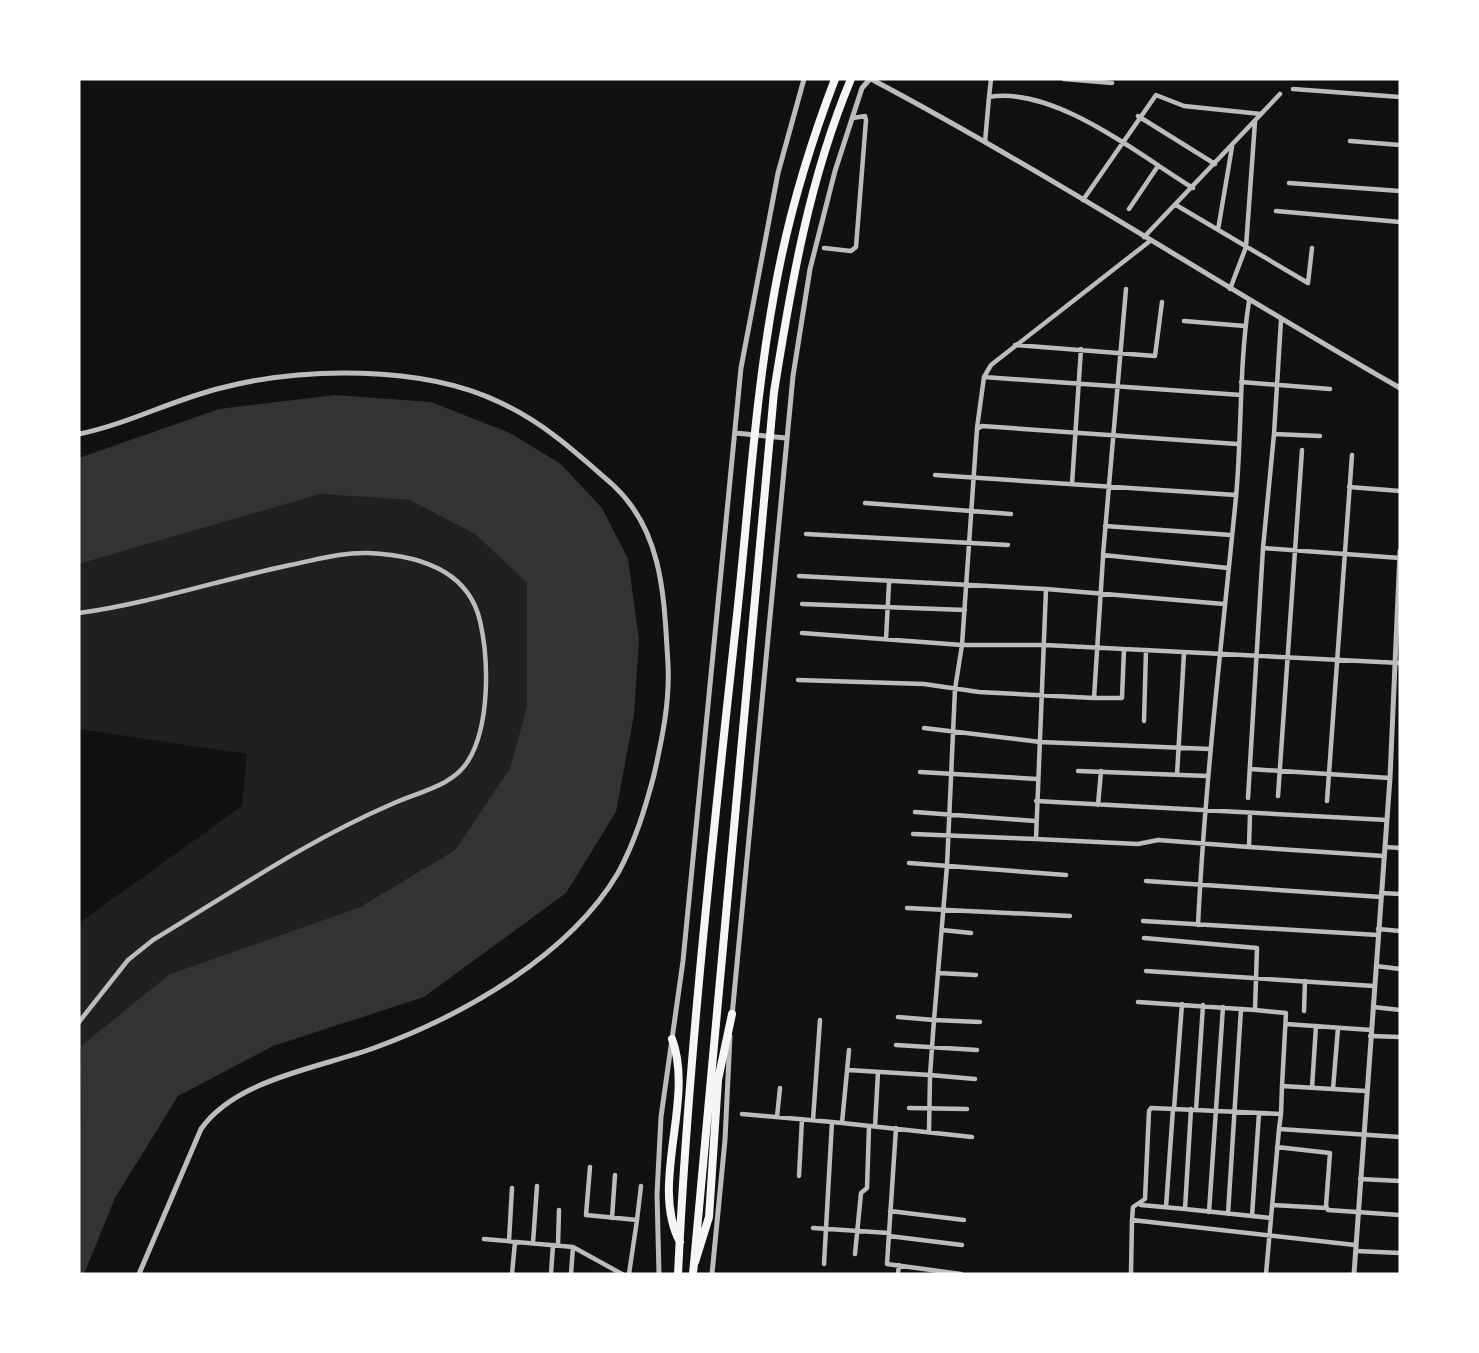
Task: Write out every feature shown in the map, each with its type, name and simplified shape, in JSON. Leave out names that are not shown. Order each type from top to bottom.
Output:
[{"type":"highway","points":[[678,1274],[691,1064],[727,694],[761,386],[775,289],[803,169],[835,79]]},
{"type":"highway","points":[[693,1271],[774,392],[790,287],[817,174],[831,127],[851,79]]},
{"type":"highway","points":[[693,1271],[703,1245],[709,1217],[718,1080],[732,1014]]},
{"type":"highway","points":[[672,1039],[678,1070],[670,1194],[674,1231],[680,1242]]},
{"type":"street","points":[[659,1274],[657,1194],[661,1117],[683,961],[741,368],[778,173],[804,79]]},
{"type":"street","points":[[712,1274],[725,1140],[732,1014],[786,438],[810,269],[835,171],[862,88],[871,79],[985,142],[1229,290],[1400,388]]},
{"type":"street","points":[[985,142],[991,79]]},
{"type":"street","points":[[1064,79],[1112,83]]},
{"type":"street","points":[[1293,89],[1400,97]]},
{"type":"street","points":[[1143,237],[1193,188],[1280,94]]},
{"type":"street","points":[[1083,200],[1138,116],[1150,99],[1157,95],[1181,106],[1261,114]]},
{"type":"street","points":[[989,97],[1048,102],[1193,188]]},
{"type":"street","points":[[824,248],[851,251],[856,247],[866,120],[864,116],[853,118]]},
{"type":"street","points":[[1138,116],[1215,164]]},
{"type":"street","points":[[1229,290],[1246,247],[1255,122]]},
{"type":"street","points":[[1350,141],[1400,145]]},
{"type":"street","points":[[1218,230],[1232,146]]},
{"type":"street","points":[[1129,209],[1158,166]]},
{"type":"street","points":[[1289,183],[1400,191]]},
{"type":"street","points":[[1176,205],[1308,283],[1312,247]]},
{"type":"street","points":[[1276,211],[1400,222]]},
{"type":"street","points":[[929,1132],[930,1075],[949,836],[954,689],[962,645],[977,428],[984,377],[990,365],[1150,241]]},
{"type":"street","points":[[1094,698],[1116,385],[1126,289]]},
{"type":"street","points":[[1198,925],[1217,662],[1221,654],[1236,495],[1241,382],[1249,301]]},
{"type":"street","points":[[1015,345],[1156,355],[1162,302]]},
{"type":"street","points":[[1248,798],[1263,548],[1281,320]]},
{"type":"street","points":[[1184,321],[1245,326]]},
{"type":"street","points":[[1072,484],[1081,349]]},
{"type":"street","points":[[79,434],[158,411],[215,389],[300,373],[402,377],[482,395],[549,430],[632,504],[649,533],[656,553],[666,634],[666,708],[649,796],[634,842],[616,876],[590,911],[528,967],[490,993],[374,1048],[271,1082],[232,1100],[212,1114],[201,1129],[139,1274]]},
{"type":"street","points":[[984,377],[1241,395]]},
{"type":"street","points":[[1241,382],[1330,389]]},
{"type":"street","points":[[977,428],[1237,444]]},
{"type":"street","points":[[736,433],[786,438]]},
{"type":"street","points":[[1274,434],[1320,436]]},
{"type":"street","points":[[1278,796],[1302,450]]},
{"type":"street","points":[[1327,801],[1335,660],[1352,455]]},
{"type":"street","points":[[935,475],[1236,495]]},
{"type":"street","points":[[1349,487],[1400,491]]},
{"type":"street","points":[[865,503],[1011,514]]},
{"type":"street","points":[[1105,526],[1231,535]]},
{"type":"street","points":[[806,534],[1008,545]]},
{"type":"street","points":[[1263,548],[1400,558]]},
{"type":"street","points":[[1354,1274],[1390,778],[1400,551]]},
{"type":"street","points":[[79,613],[138,604],[212,583],[345,554],[401,556],[436,566],[469,593],[481,623],[485,696],[482,724],[476,745],[457,775],[345,825],[147,945],[128,960],[79,1022]]},
{"type":"street","points":[[1103,557],[1228,568]]},
{"type":"street","points":[[799,576],[966,587],[1046,589],[1224,604]]},
{"type":"street","points":[[886,639],[890,583]]},
{"type":"street","points":[[1036,839],[1046,589]]},
{"type":"street","points":[[802,604],[965,610]]},
{"type":"street","points":[[802,633],[962,645],[1096,647],[1397,663]]},
{"type":"street","points":[[798,680],[872,680],[1043,697],[1122,698],[1124,649]]},
{"type":"street","points":[[1144,721],[1146,650]]},
{"type":"street","points":[[1177,775],[1184,653]]},
{"type":"street","points":[[924,728],[1040,742],[1210,750]]},
{"type":"street","points":[[1250,769],[1390,778]]},
{"type":"street","points":[[1078,771],[1208,776]]},
{"type":"street","points":[[1098,805],[1101,771]]},
{"type":"street","points":[[920,772],[1037,779]]},
{"type":"street","points":[[1036,802],[1387,820]]},
{"type":"street","points":[[915,812],[1035,821]]},
{"type":"street","points":[[1249,847],[1250,814]]},
{"type":"street","points":[[913,834],[1138,845],[1158,840],[1384,856]]},
{"type":"street","points":[[1385,847],[1400,848]]},
{"type":"street","points":[[909,863],[1066,875]]},
{"type":"street","points":[[1146,881],[1400,894]]},
{"type":"street","points":[[907,908],[1070,916]]},
{"type":"street","points":[[1143,921],[1378,932],[1400,930]]},
{"type":"street","points":[[942,930],[971,933]]},
{"type":"street","points":[[1144,938],[1255,947],[1255,1010]]},
{"type":"street","points":[[1376,966],[1400,969]]},
{"type":"street","points":[[1146,971],[1374,986]]},
{"type":"street","points":[[938,973],[976,975]]},
{"type":"street","points":[[1304,1011],[1305,981]]},
{"type":"street","points":[[1138,1002],[1285,1011],[1281,1114],[1266,1274]]},
{"type":"street","points":[[1166,1207],[1182,1003]]},
{"type":"street","points":[[1185,1209],[1203,1005]]},
{"type":"street","points":[[1209,1212],[1223,1007]]},
{"type":"street","points":[[1373,1007],[1400,1010]]},
{"type":"street","points":[[1228,1214],[1241,1009]]},
{"type":"street","points":[[898,1017],[980,1022]]},
{"type":"street","points":[[813,1120],[820,1020]]},
{"type":"street","points":[[1286,1024],[1400,1037]]},
{"type":"street","points":[[1312,1088],[1316,1026]]},
{"type":"street","points":[[1333,1089],[1338,1028]]},
{"type":"street","points":[[896,1045],[977,1050]]},
{"type":"street","points":[[842,1123],[849,1050]]},
{"type":"street","points":[[848,1070],[975,1079]]},
{"type":"street","points":[[855,1254],[861,1193],[867,1188],[878,1072]]},
{"type":"street","points":[[1282,1086],[1366,1091]]},
{"type":"street","points":[[778,1117],[780,1088]]},
{"type":"street","points":[[909,1108],[967,1109]]},
{"type":"street","points":[[1139,1205],[1145,1199],[1149,1111],[1152,1108],[1281,1114]]},
{"type":"street","points":[[1252,1216],[1259,1112]]},
{"type":"street","points":[[742,1114],[972,1137]]},
{"type":"street","points":[[799,1175],[802,1119]]},
{"type":"street","points":[[824,1264],[832,1122]]},
{"type":"street","points":[[896,1128],[887,1264],[919,1271],[961,1274]]},
{"type":"street","points":[[1279,1129],[1400,1138]]},
{"type":"street","points":[[1277,1147],[1330,1153],[1326,1208]]},
{"type":"street","points":[[590,1167],[585,1214],[637,1220]]},
{"type":"street","points":[[611,1218],[615,1175]]},
{"type":"street","points":[[1360,1178],[1400,1181]]},
{"type":"street","points":[[533,1243],[537,1186]]},
{"type":"street","points":[[629,1274],[641,1186]]},
{"type":"street","points":[[512,1188],[512,1274]]},
{"type":"street","points":[[1272,1205],[1400,1215]]},
{"type":"street","points":[[1131,1274],[1133,1207],[1166,1207],[1271,1218]]},
{"type":"street","points":[[551,1274],[559,1209]]},
{"type":"street","points":[[890,1211],[964,1220]]},
{"type":"street","points":[[1132,1220],[1400,1253]]},
{"type":"street","points":[[813,1228],[962,1245]]},
{"type":"street","points":[[484,1239],[573,1247],[622,1274]]},
{"type":"street","points":[[571,1274],[573,1247]]},
{"type":"street","points":[[898,1274],[899,1265]]},
{"type":"shaded area","points":[[335,395],[431,402],[510,433],[561,464],[602,508],[628,559],[639,640],[634,715],[616,812],[566,893],[424,997],[273,1046],[178,1096],[115,1198],[84,1274],[79,1274],[81,1046],[170,974],[360,907],[455,850],[510,768],[527,706],[527,583],[475,534],[409,500],[320,494],[79,564],[79,458],[219,409]]},
{"type":"shaded area","points":[[319,494],[409,500],[475,534],[527,583],[527,706],[510,768],[455,850],[360,907],[170,974],[79,1050],[79,923],[242,806],[247,754],[79,729],[79,564]]}]
